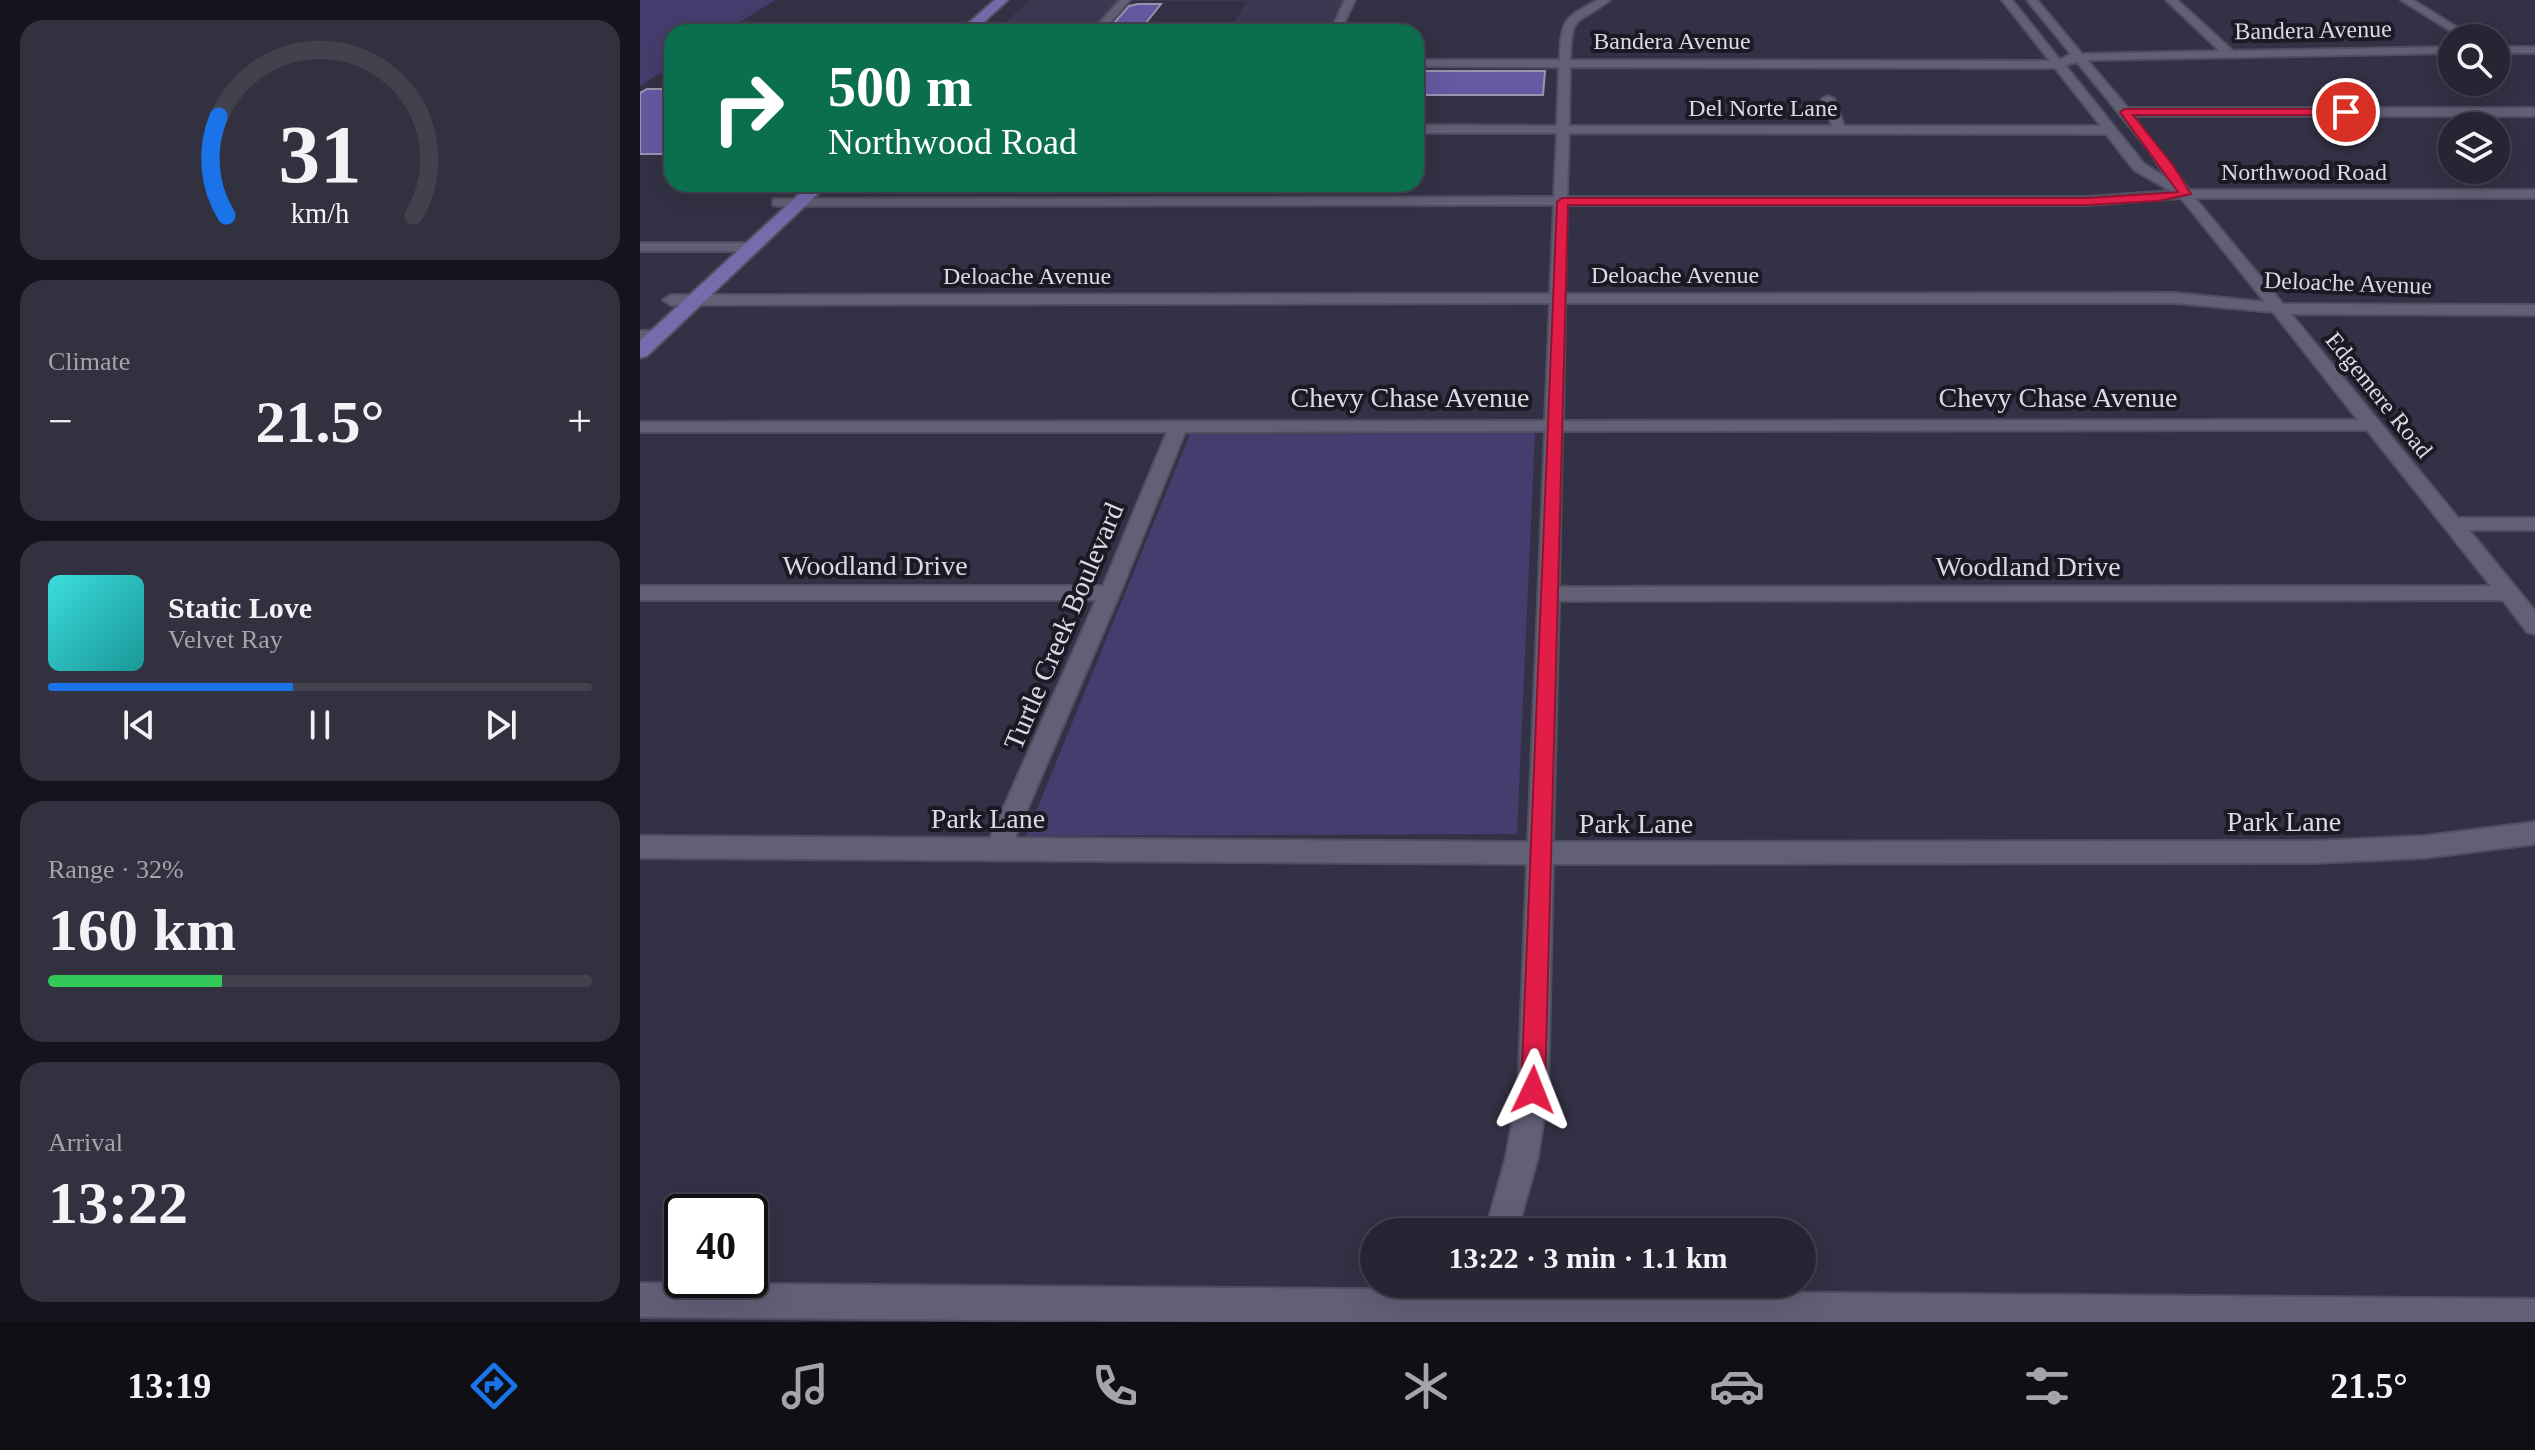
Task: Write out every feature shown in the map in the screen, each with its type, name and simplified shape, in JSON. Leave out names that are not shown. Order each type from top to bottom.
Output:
[{"type":"main road","points":[[974,24],[1001,0],[1017,0]]},
{"type":"main road","points":[[992,24],[1017,0]]},
{"type":"main road","points":[[640,352],[646,334],[671,300],[778,202],[800,193]]},
{"type":"main road","points":[[646,334],[695,300],[753,247],[800,193]]},
{"type":"street","points":[[1103,24],[1125,0]]},
{"type":"street","points":[[1339,24],[1350,0]]},
{"type":"street","points":[[1505,1218],[1522,1157],[1533,1090],[1568,23],[1605,0]]},
{"type":"street","name":"Edgemere Road","points":[[2007,0],[2139,167],[2185,194]]},
{"type":"street","name":"Edgemere Road","points":[[2032,0],[2535,626]]},
{"type":"street","points":[[2171,0],[2230,54]]},
{"type":"street","points":[[2406,0],[2446,24]]},
{"type":"street","name":"Bandera Avenue","points":[[1424,63],[1929,63],[2438,50]]},
{"type":"street","points":[[2510,50],[2535,50]]},
{"type":"street","points":[[1828,99],[1840,130]]},
{"type":"street","points":[[2125,112],[2535,112]]},
{"type":"street","name":"Del Norte Lane","points":[[1424,129],[2109,130]]},
{"type":"street","points":[[2139,167],[2169,167]]},
{"type":"street","name":"Northwood Road","points":[[800,193],[1562,202],[2088,201],[2185,194],[2535,194]]},
{"type":"street","points":[[640,247],[753,247]]},
{"type":"street","name":"Deloache Avenue","points":[[671,300],[2161,298],[2295,310],[2535,310]]},
{"type":"street","name":"Turtle Creek Boulevard","points":[[998,848],[1110,593],[1179,425]]},
{"type":"street","name":"Chevy Chase Avenue","points":[[640,427],[2372,425]]},
{"type":"street","points":[[2452,524],[2535,524]]},
{"type":"street","name":"Woodland Drive","points":[[640,593],[1110,593]]},
{"type":"street","name":"Woodland Drive","points":[[1548,594],[2508,593]]},
{"type":"street","name":"Park Lane","points":[[640,847],[1541,853],[2313,852],[2424,847],[2535,833]]},
{"type":"street","points":[[640,1300],[1482,1304],[2535,1316]]},
{"type":"shaded area","points":[[640,0],[775,0],[738,24],[664,24],[664,71],[640,86]]},
{"type":"shaded area","points":[[1030,0],[1343,0],[1332,24],[1233,24],[1247,1],[1118,1],[1097,24],[1004,24]]},
{"type":"shaded area","points":[[1535,433],[1517,834],[1026,836],[1190,434]]},
{"type":"building","points":[[1161,4],[1145,24],[1113,24],[1129,6]]},
{"type":"building","points":[[1424,71],[1545,71],[1543,95],[1424,95]]},
{"type":"building","points":[[647,89],[664,89],[664,154],[640,154],[640,93]]},
{"type":"route","points":[[1533,1090],[1562,202],[2088,201],[2158,198],[2185,194],[2169,167],[2125,112],[2346,112]]}]
